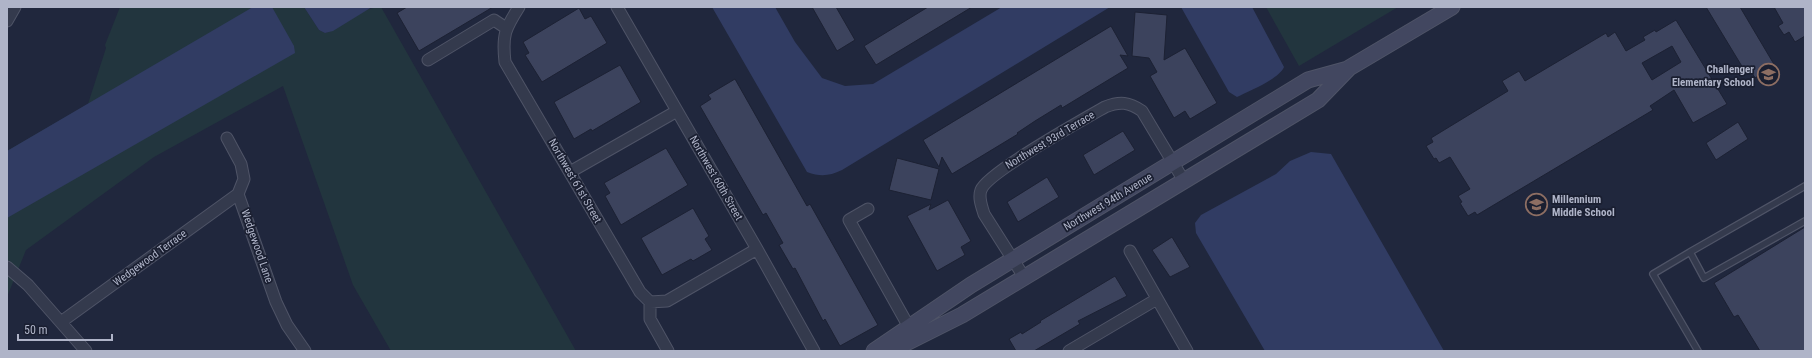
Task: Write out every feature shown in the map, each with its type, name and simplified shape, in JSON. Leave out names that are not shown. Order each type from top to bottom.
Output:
[{"type":"street","points":[[7,20],[15,7]]},
{"type":"street","name":"Northwest 61st Street","points":[[519,7],[506,28],[503,47],[505,62],[640,292],[650,302]]},
{"type":"street","name":"Northwest 60th Street","points":[[617,7],[757,249],[814,351]]},
{"type":"street","name":"Northwest 94th Avenue","points":[[874,351],[952,297],[1308,80],[1349,68],[1452,7]]},
{"type":"street","points":[[428,60],[494,20],[506,28]]},
{"type":"street","name":"Northwest 94th Avenue","points":[[890,351],[962,315],[1318,100],[1349,68]]},
{"type":"street","name":"Northwest 93rd Terrace","points":[[1024,277],[984,214],[980,191],[986,182],[1002,169],[1105,107],[1115,103],[1124,102],[1134,106],[1142,112],[1184,181]]},
{"type":"street","points":[[570,172],[677,111]]},
{"type":"street","points":[[227,138],[241,164],[244,179],[238,194]]},
{"type":"street","name":"Wedgewood Terrace","points":[[61,322],[238,194]]},
{"type":"street","name":"Wedgewood Lane","points":[[238,194],[276,302],[287,325],[305,351]]},
{"type":"street","points":[[868,209],[849,220],[909,327]]},
{"type":"street","points":[[668,351],[650,319],[650,302],[667,301],[757,249]]},
{"type":"street","points":[[1130,251],[1187,351]]},
{"type":"street","points":[[7,267],[28,285],[86,351]]},
{"type":"street","points":[[1070,351],[1157,299]]},
{"type":"street","points":[[73,351],[76,340]]},
{"type":"lane","points":[[1698,351],[1653,274],[1805,186]]},
{"type":"lane","points":[[1690,252],[1704,278],[1805,221]]},
{"type":"shaded area","points":[[120,7],[304,7],[319,30],[325,33],[339,27],[366,10],[381,7],[576,351],[391,351],[353,285],[283,86],[154,157],[26,250],[7,297],[7,151],[88,104],[106,48],[105,45]]},
{"type":"shaded area","points":[[1266,7],[1398,7],[1299,66]]},
{"type":"water","points":[[253,7],[272,7],[294,46],[295,53],[7,218],[7,151]]},
{"type":"water","points":[[304,7],[372,7],[333,31],[325,33],[319,30]]},
{"type":"water","points":[[712,7],[775,7],[795,42],[822,78],[845,86],[873,84],[1002,7],[1110,7],[842,170],[829,175],[817,175],[807,172]]},
{"type":"water","points":[[1181,7],[1252,7],[1284,67],[1270,80],[1237,97],[1229,92]]},
{"type":"water","points":[[1311,152],[1331,154],[1444,351],[1265,351],[1196,233],[1195,223],[1201,215],[1276,174],[1290,161]]},
{"type":"building","points":[[407,7],[493,7],[419,51],[397,13]]},
{"type":"building","points":[[812,7],[836,7],[855,40],[837,51]]},
{"type":"building","points":[[928,7],[972,7],[876,65],[864,46]]},
{"type":"building","points":[[1706,7],[1740,7],[1775,66],[1755,78],[1751,71],[1746,73]]},
{"type":"building","points":[[1774,7],[1805,7],[1805,36],[1795,42],[1789,32],[1784,35],[1778,26],[1783,23]]},
{"type":"building","points":[[579,8],[585,19],[591,16],[607,43],[542,82],[525,55],[529,53],[523,42]]},
{"type":"building","points":[[1135,12],[1167,15],[1164,60],[1185,48],[1217,103],[1190,119],[1185,111],[1174,118],[1150,76],[1157,72],[1149,58],[1132,56]]},
{"type":"building","points":[[1676,20],[1727,104],[1693,123],[1674,90],[1650,106],[1653,110],[1477,215],[1475,212],[1468,216],[1460,203],[1462,202],[1458,196],[1470,189],[1450,157],[1439,163],[1436,158],[1434,159],[1426,146],[1433,142],[1431,138],[1508,91],[1502,81],[1519,71],[1525,81],[1606,33],[1608,37],[1615,32],[1626,51],[1645,40],[1643,37],[1655,30],[1656,32]],"holes":[[[1672,46],[1681,62],[1652,80],[1642,63]]]},
{"type":"building","points":[[1111,26],[1128,56],[1120,55],[1128,68],[1062,108],[1061,105],[1017,133],[1018,134],[952,174],[942,157],[939,167],[923,140]]},
{"type":"building","points":[[620,65],[641,102],[592,131],[591,129],[574,139],[554,102]]},
{"type":"building","points":[[735,79],[807,206],[810,204],[878,325],[840,346],[825,319],[823,321],[795,268],[793,269],[779,245],[783,243],[766,213],[763,215],[700,106],[711,99],[708,95]]},
{"type":"building","points":[[1738,122],[1748,139],[1716,160],[1706,143]]},
{"type":"building","points":[[1123,131],[1135,150],[1094,175],[1083,155]]},
{"type":"building","points":[[666,148],[688,185],[621,225],[605,196],[610,193],[604,183]]},
{"type":"building","points":[[897,158],[939,169],[931,200],[889,190]]},
{"type":"building","points":[[1047,177],[1059,197],[1018,222],[1007,202]]},
{"type":"building","points":[[948,200],[971,241],[961,247],[965,255],[937,271],[907,216],[931,204],[929,210]]},
{"type":"building","points":[[693,208],[709,236],[705,239],[712,250],[693,261],[691,259],[662,275],[641,238]]},
{"type":"building","points":[[1805,227],[1805,351],[1760,351],[1738,315],[1734,317],[1714,283]]},
{"type":"building","points":[[1172,237],[1190,267],[1170,277],[1152,250]]},
{"type":"building","points":[[1115,276],[1127,296],[1078,321],[1080,324],[1034,351],[1016,351],[1009,339],[1021,332],[1022,334],[1041,322],[1040,321]]},
{"type":"place","name":"Challenger Elementary School","points":[[1769,75]]},
{"type":"place","name":"Millennium Middle School","points":[[1536,205]]}]
